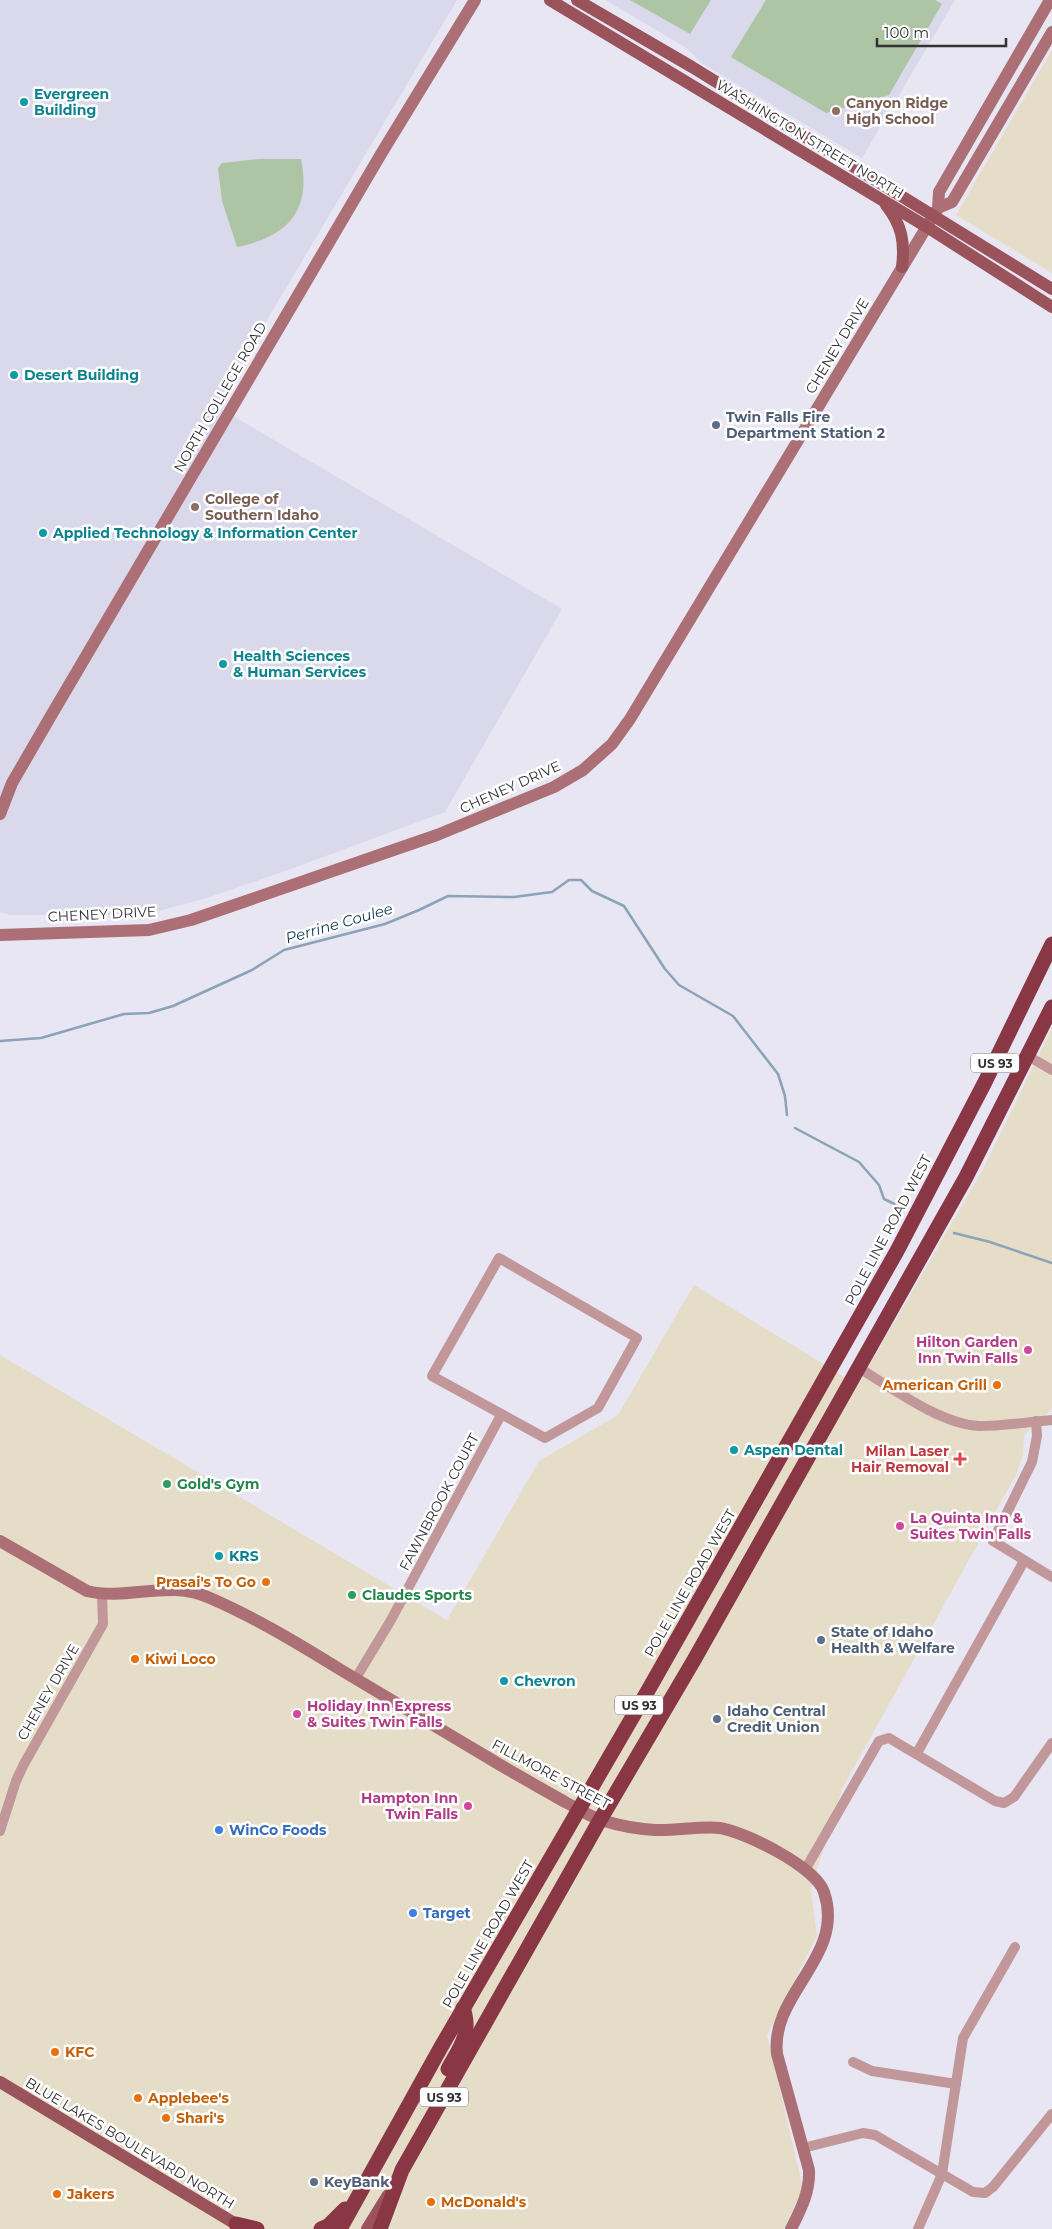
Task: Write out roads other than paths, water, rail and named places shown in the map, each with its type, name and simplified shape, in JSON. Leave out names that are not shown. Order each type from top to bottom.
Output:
[{"type":"highway","name":"POLE LINE ROAD WEST","points":[[340,2229],[464,2008],[898,1251],[985,1082],[1052,944]]},
{"type":"highway","name":"US 93","points":[[380,2229],[402,2170],[600,1820],[694,1660],[966,1177],[1052,1007]]},
{"type":"highway","points":[[481,2031],[474,2017],[477,2004],[499,1967],[524,1903]]},
{"type":"highway","points":[[418,2142],[436,2090],[466,2036],[468,2022],[464,2008]]},
{"type":"highway","points":[[321,2229],[339,2216],[377,2162]]},
{"type":"highway","points":[[241,2227],[257,2229]]},
{"type":"main road","name":"WASHINGTON STREET NORTH","points":[[550,0],[927,227],[1052,307]]},
{"type":"main road","name":"WASHINGTON STREET NORTH","points":[[577,0],[692,66],[936,212],[1052,289]]},
{"type":"main road","points":[[881,199],[897,220],[902,234],[904,251],[902,267]]},
{"type":"main road","name":"BLUE LAKES BOULEVARD NORTH","points":[[0,2082],[241,2227]]},
{"type":"main road","points":[[367,2229],[402,2170]]},
{"type":"street","name":"NORTH COLLEGE ROAD","points":[[0,814],[12,784],[381,154],[475,0]]},
{"type":"street","points":[[936,212],[940,192],[1050,0]]},
{"type":"street","points":[[1040,54],[1040,34],[1052,12]]},
{"type":"street","points":[[936,212],[952,202],[1052,32]]},
{"type":"street","points":[[1007,109],[1007,91],[1029,49],[1027,40]]},
{"type":"street","name":"CHENEY DRIVE","points":[[0,935],[149,930],[191,920],[437,835],[554,787],[583,770],[612,744],[630,719],[936,212]]},
{"type":"street","points":[[0,804],[12,784]]},
{"type":"street","points":[[1028,1056],[1052,1070]]},
{"type":"street","points":[[499,1258],[637,1338],[598,1408],[545,1438],[501,1415],[432,1376],[499,1258]]},
{"type":"street","points":[[859,1368],[945,1417],[962,1423],[979,1426],[1052,1420]]},
{"type":"street","name":"FAWNBROOK COURT","points":[[356,1678],[391,1620],[501,1415]]},
{"type":"street","points":[[1036,1421],[1037,1436],[1032,1462],[993,1541],[1052,1577]]},
{"type":"street","name":"FILLMORE STREET","points":[[0,1541],[87,1590],[102,1594],[167,1588],[193,1592],[209,1597],[276,1631],[522,1778],[600,1820],[654,1830],[721,1828],[770,1848],[805,1870],[824,1890],[829,1924],[825,1939],[813,1964],[778,2027],[775,2041],[803,2148],[810,2183],[806,2199],[791,2229]]},
{"type":"street","points":[[917,1753],[1024,1561]]},
{"type":"street","name":"CHENEY DRIVE","points":[[0,1831],[16,1781],[24,1764],[103,1624],[102,1594]]},
{"type":"street","points":[[805,1870],[879,1741],[889,1738],[996,1801],[1004,1803],[1014,1797],[1052,1743]]},
{"type":"street","points":[[918,2229],[942,2174],[963,2038],[1015,1947]]},
{"type":"street","points":[[852,2062],[872,2071],[956,2084]]},
{"type":"street","points":[[803,2148],[863,2133],[875,2135],[974,2192],[984,2193],[993,2187],[1052,2114]]},
{"type":"waterway","name":"Perrine Coulee","points":[[0,1041],[41,1038],[124,1014],[149,1013],[173,1006],[252,970],[284,950],[385,924],[448,896],[514,897],[552,892],[569,880],[581,880],[592,891],[624,906],[665,969],[679,985],[733,1016],[778,1074],[785,1096],[787,1115]]},
{"type":"waterway","name":"Perrine Coulee","points":[[795,1128],[859,1162],[879,1185],[884,1199],[903,1208]]},
{"type":"waterway","name":"Perrine Coulee","points":[[954,1233],[990,1242],[1052,1263]]},
{"type":"place","name":"Evergreen Building","points":[[24,102]]},
{"type":"place","name":"Canyon Ridge High School","points":[[836,111]]},
{"type":"place","name":"Desert Building","points":[[14,375]]},
{"type":"place","name":"Twin Falls Fire Department Station 2","points":[[716,425]]},
{"type":"place","name":"College of Southern Idaho","points":[[195,507]]},
{"type":"place","name":"Applied Technology & Information Center","points":[[43,533]]},
{"type":"place","name":"Health Sciences & Human Services","points":[[223,664]]},
{"type":"place","name":"Hilton Garden Inn Twin Falls","points":[[1028,1350]]},
{"type":"place","name":"American Grill","points":[[997,1385]]},
{"type":"place","name":"Aspen Dental","points":[[734,1450]]},
{"type":"place","name":"Milan Laser Hair Removal","points":[[960,1459]]},
{"type":"place","name":"Gold's Gym","points":[[167,1484]]},
{"type":"place","name":"La Quinta Inn & Suites Twin Falls","points":[[900,1526]]},
{"type":"place","name":"KRS","points":[[219,1556]]},
{"type":"place","name":"Prasai's To Go","points":[[266,1582]]},
{"type":"place","name":"Claudes Sports","points":[[352,1595]]},
{"type":"place","name":"State of Idaho Health & Welfare","points":[[821,1640]]},
{"type":"place","name":"Kiwi Loco","points":[[135,1659]]},
{"type":"place","name":"Chevron","points":[[504,1681]]},
{"type":"place","name":"Holiday Inn Express & Suites Twin Falls","points":[[297,1714]]},
{"type":"place","name":"Idaho Central Credit Union","points":[[717,1719]]},
{"type":"place","name":"Hampton Inn Twin Falls","points":[[468,1806]]},
{"type":"place","name":"WinCo Foods","points":[[219,1830]]},
{"type":"place","name":"Target","points":[[413,1913]]},
{"type":"place","name":"KFC","points":[[55,2052]]},
{"type":"place","name":"Applebee's","points":[[138,2098]]},
{"type":"place","name":"Shari's","points":[[166,2118]]},
{"type":"place","name":"KeyBank","points":[[314,2182]]},
{"type":"place","name":"Jakers","points":[[57,2194]]},
{"type":"place","name":"McDonald's","points":[[431,2202]]}]
